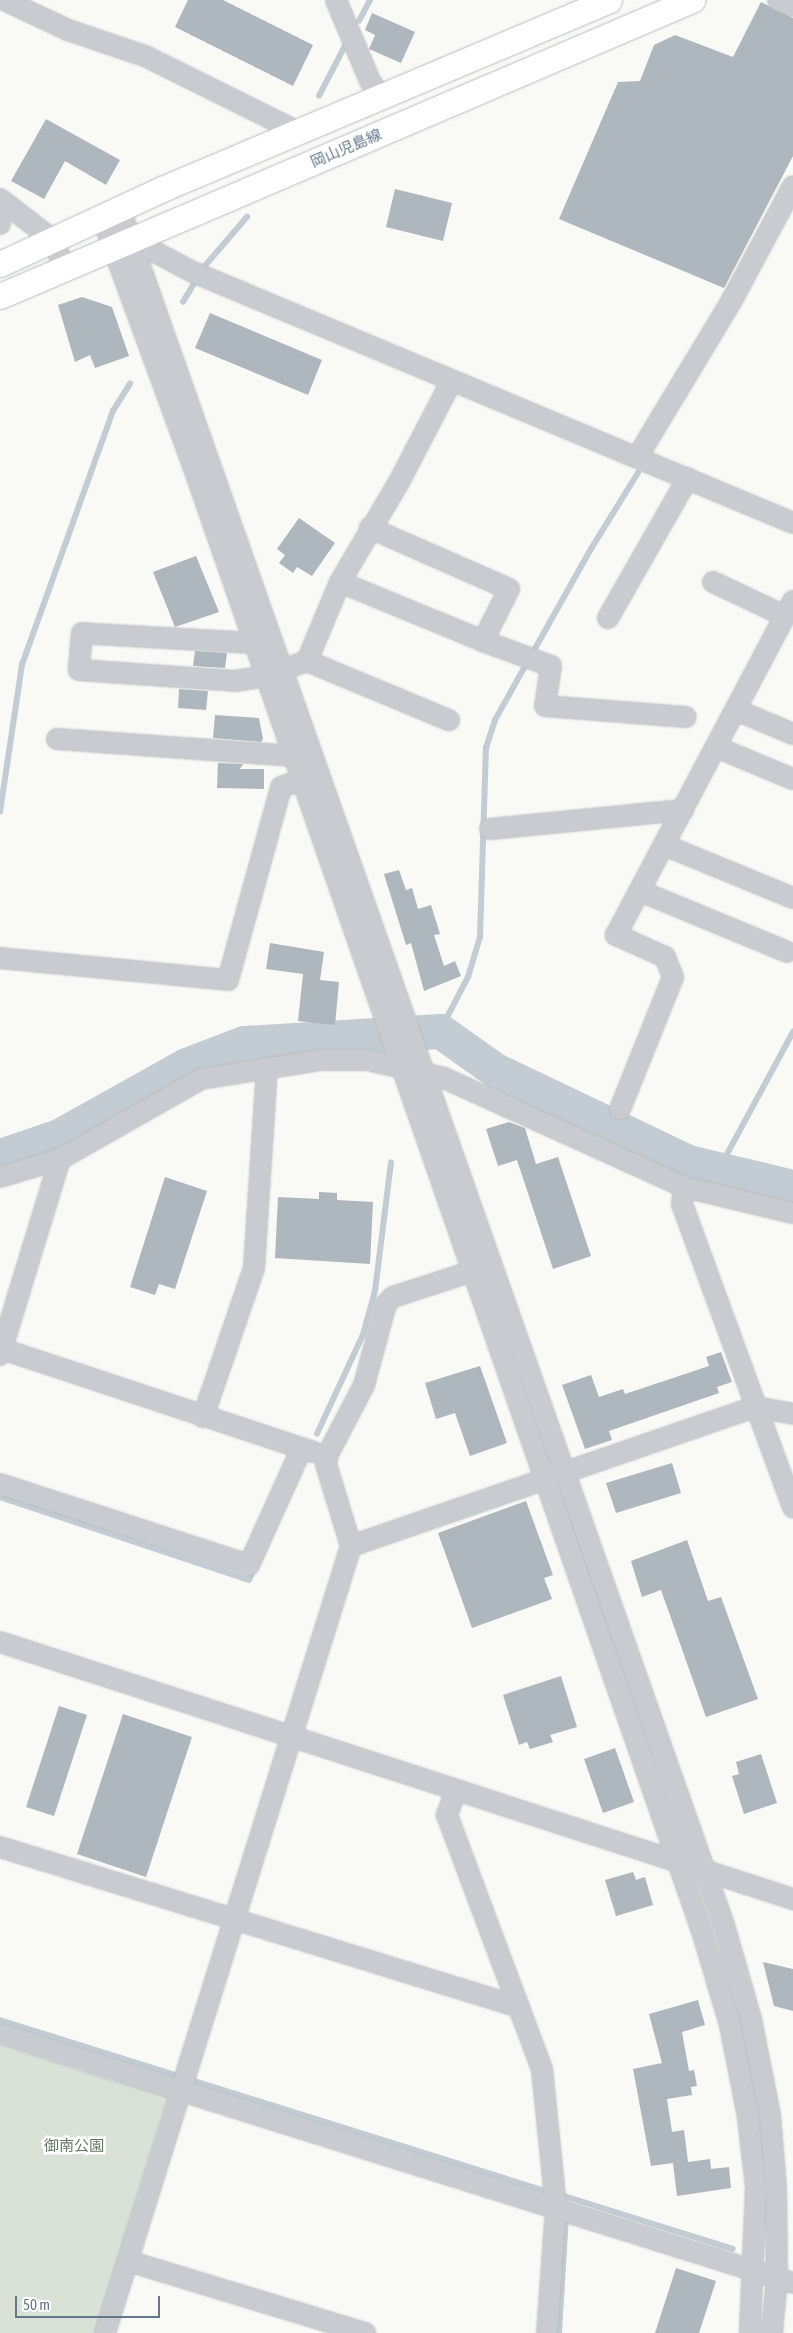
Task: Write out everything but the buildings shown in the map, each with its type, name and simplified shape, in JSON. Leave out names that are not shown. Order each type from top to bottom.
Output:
[{"type":"main road","points":[[0,264],[111,213],[380,96],[609,0]]},
{"type":"main road","name":"岡山児島線","points":[[0,296],[692,0]]},
{"type":"street","points":[[4,0],[68,30],[145,56],[298,132]]},
{"type":"street","points":[[336,0],[370,81],[380,96]]},
{"type":"street","points":[[778,0],[793,6]]},
{"type":"street","points":[[638,456],[732,300],[793,186]]},
{"type":"street","points":[[0,199],[53,240],[65,268]]},
{"type":"street","points":[[111,213],[284,669],[702,1870],[724,1925],[751,2019],[770,2115],[785,2281],[772,2333]]},
{"type":"street","points":[[122,244],[200,275],[451,382],[638,456],[793,523]]},
{"type":"street","points":[[122,244],[140,317],[400,1068],[679,1861],[730,2025],[748,2117],[756,2187],[755,2272],[750,2333]]},
{"type":"street","points":[[306,661],[340,582],[370,528],[400,480],[451,382]]},
{"type":"street","points":[[608,618],[688,478]]},
{"type":"street","points":[[370,528],[509,589],[483,641]]},
{"type":"street","points":[[340,582],[529,660],[551,666],[545,706],[686,717]]},
{"type":"street","points":[[620,1108],[673,977],[665,957],[616,935],[736,710],[788,618],[713,582]]},
{"type":"street","points":[[254,643],[82,633],[79,670],[235,681],[265,676],[306,661],[449,720]]},
{"type":"street","points":[[736,710],[793,734]]},
{"type":"street","points":[[57,739],[292,756]]},
{"type":"street","points":[[716,747],[793,779]]},
{"type":"street","points":[[0,958],[228,980],[281,787],[320,774]]},
{"type":"street","points":[[490,829],[683,810]]},
{"type":"street","points":[[664,845],[793,898]]},
{"type":"street","points":[[640,891],[787,952]]},
{"type":"street","points":[[0,1177],[60,1159],[201,1079],[267,1066],[320,1060],[368,1060],[444,1078],[684,1187],[793,1213]]},
{"type":"street","points":[[203,1417],[254,1268],[267,1066]]},
{"type":"street","points":[[60,1159],[1,1352],[301,1450],[328,1454]]},
{"type":"street","points":[[684,1187],[682,1204],[793,1507]]},
{"type":"street","points":[[105,2333],[182,2081],[351,1546],[326,1464],[328,1454],[364,1385],[386,1304],[393,1297],[473,1271]]},
{"type":"street","points":[[351,1546],[755,1406],[793,1414]]},
{"type":"street","points":[[0,1484],[249,1565],[301,1450]]},
{"type":"street","points":[[0,1642],[793,1899]]},
{"type":"street","points":[[456,1790],[447,1815],[542,2069],[560,2204],[547,2333]]},
{"type":"street","points":[[0,1847],[519,2007]]},
{"type":"street","points":[[0,2034],[182,2081],[560,2204],[785,2281]]},
{"type":"street","points":[[128,2261],[365,2333]]},
{"type":"green space","name":"御南公園","points":[[0,2046],[167,2097],[95,2333],[0,2333]]},
{"type":"waterway","points":[[359,21],[370,0]]},
{"type":"waterway","points":[[319,96],[346,44]]},
{"type":"waterway","points":[[183,302],[204,267],[247,217]]},
{"type":"waterway","points":[[0,812],[22,665],[113,411],[130,384]]},
{"type":"waterway","points":[[440,1031],[468,977],[480,937],[486,748],[495,720],[591,549],[638,473]]},
{"type":"waterway","points":[[0,1156],[59,1136],[186,1065],[244,1043],[440,1031],[495,1070],[688,1162],[793,1187]]},
{"type":"waterway","points":[[719,1169],[793,1032]]},
{"type":"waterway","points":[[317,1434],[363,1335],[375,1291],[391,1163]]},
{"type":"waterway","points":[[0,1497],[249,1580],[254,1569]]},
{"type":"waterway","points":[[0,2020],[549,2192]]},
{"type":"waterway","points":[[558,2194],[733,2249]]},
{"type":"waterway","points":[[559,2333],[566,2215]]}]
